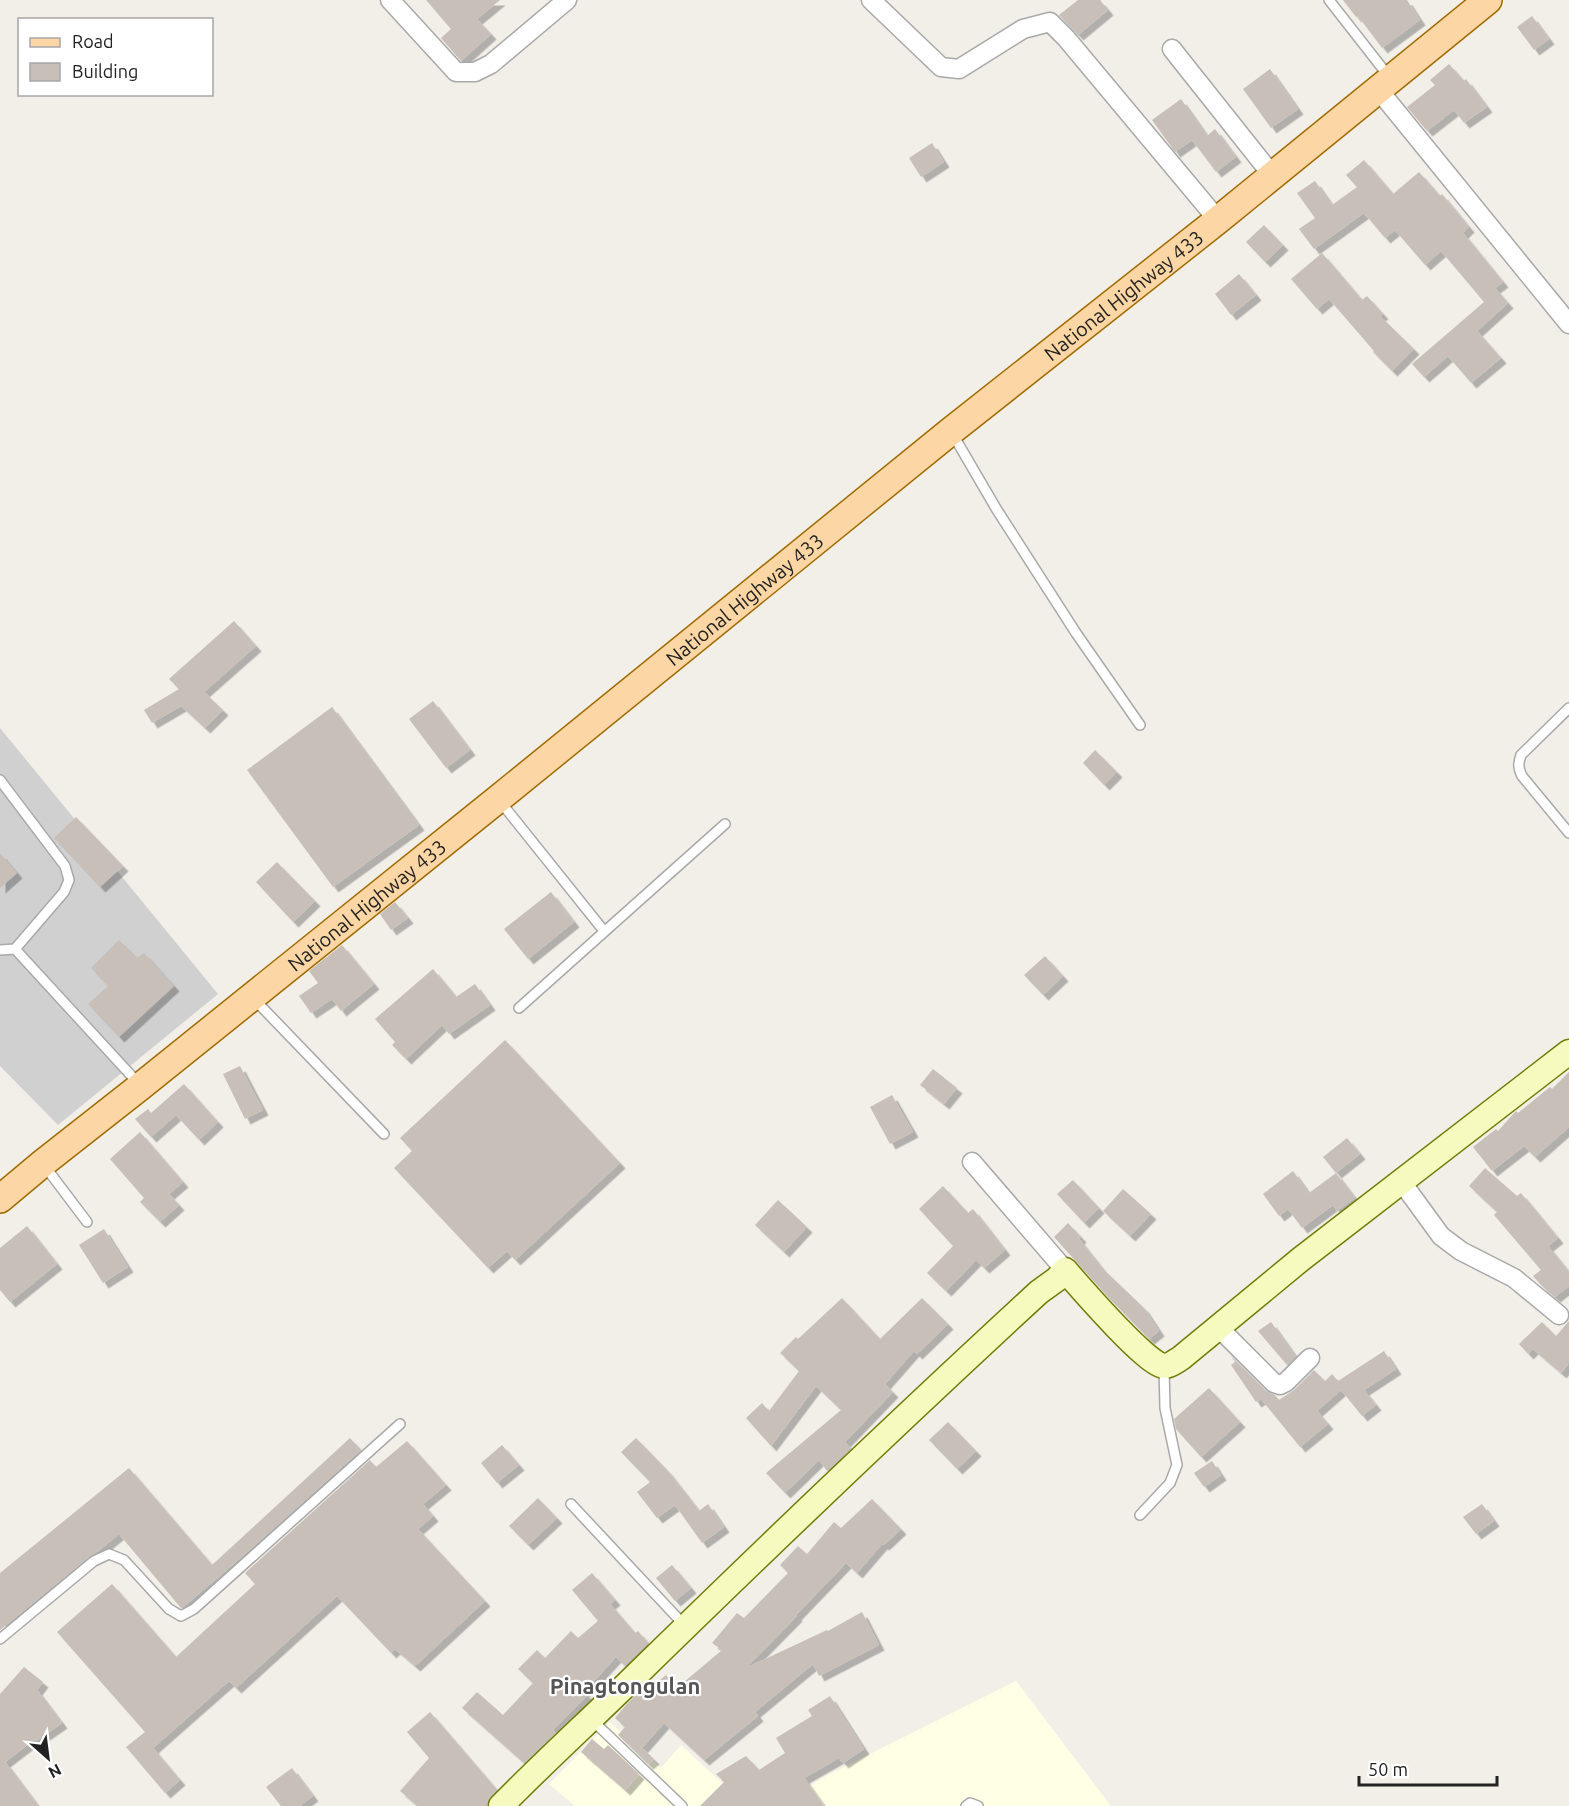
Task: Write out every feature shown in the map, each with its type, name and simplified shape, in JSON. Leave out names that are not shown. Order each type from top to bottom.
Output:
[{"type":"main road","name":"National Highway 433","points":[[0,1199],[1488,0]]},
{"type":"street","points":[[390,0],[456,72],[465,73],[475,72],[491,64],[567,0]]},
{"type":"street","points":[[871,0],[941,67],[958,69],[1023,29],[1050,22],[1074,47],[1218,219]]},
{"type":"street","points":[[1172,50],[1272,175]]},
{"type":"street","points":[[1383,83],[1569,324]]},
{"type":"street","points":[[972,1162],[1065,1270],[1134,1344],[1154,1362],[1164,1366],[1181,1358],[1301,1259],[1569,1052]]},
{"type":"street","points":[[1401,1181],[1441,1236],[1461,1251],[1514,1278],[1559,1315]]},
{"type":"street","points":[[501,1806],[897,1422],[1065,1270]]},
{"type":"street","points":[[1219,1328],[1274,1383],[1280,1385],[1310,1358]]},
{"type":"lane","points":[[1329,0],[1383,83]]},
{"type":"lane","points":[[951,431],[997,510],[1076,633],[1140,725]]},
{"type":"lane","points":[[1569,708],[1521,755],[1518,763],[1522,776],[1569,834]]},
{"type":"lane","points":[[0,780],[65,866],[69,880],[64,892],[15,949],[0,950]]},
{"type":"lane","points":[[498,799],[604,931]]},
{"type":"lane","points":[[519,1008],[725,824]]},
{"type":"lane","points":[[15,949],[141,1086]]},
{"type":"lane","points":[[252,996],[384,1134]]},
{"type":"lane","points":[[43,1163],[87,1222]]},
{"type":"lane","points":[[1140,1515],[1170,1484],[1177,1465],[1165,1408],[1164,1366]]},
{"type":"lane","points":[[0,1639],[94,1560],[109,1554],[124,1560],[169,1609],[181,1616],[194,1609],[400,1424]]},
{"type":"lane","points":[[572,1504],[686,1627]]},
{"type":"lane","points":[[591,1719],[682,1806]]},
{"type":"lane","points":[[966,1806],[970,1803],[978,1806]]},
{"type":"shaded area","points":[[0,728],[218,994],[58,1125],[0,1066]]},
{"type":"shaded area","points":[[1016,1681],[1111,1806],[778,1806],[824,1777]]},
{"type":"shaded area","points":[[610,1722],[661,1768],[681,1745],[747,1806],[575,1806],[549,1784]]},
{"type":"building","points":[[426,0],[500,0],[477,19],[491,34],[461,61],[441,38],[451,29]]},
{"type":"building","points":[[1078,0],[1100,0],[1108,10],[1078,35],[1059,15]]},
{"type":"building","points":[[1343,0],[1407,0],[1420,20],[1382,48]]},
{"type":"building","points":[[1532,16],[1549,39],[1534,50],[1517,27]]},
{"type":"building","points":[[1449,64],[1464,81],[1466,79],[1487,107],[1464,123],[1454,110],[1427,131],[1407,107],[1435,85],[1430,80]]},
{"type":"building","points":[[1270,69],[1298,109],[1271,128],[1243,89]]},
{"type":"building","points":[[1181,99],[1207,136],[1215,129],[1236,157],[1216,172],[1192,140],[1175,152],[1152,120]]},
{"type":"building","points":[[932,143],[944,162],[921,177],[909,158]]},
{"type":"building","points":[[1364,160],[1393,194],[1419,172],[1440,196],[1442,194],[1469,227],[1463,233],[1503,282],[1495,288],[1508,303],[1477,331],[1501,358],[1471,383],[1448,356],[1424,377],[1412,364],[1484,302],[1441,251],[1425,265],[1395,230],[1385,238],[1364,213],[1314,249],[1299,229],[1315,218],[1297,193],[1315,181],[1332,205],[1357,187],[1346,175]]},
{"type":"building","points":[[1264,225],[1283,245],[1265,262],[1246,242]]},
{"type":"building","points":[[1322,253],[1362,300],[1367,296],[1383,314],[1380,316],[1414,349],[1392,371],[1329,299],[1317,309],[1291,279]]},
{"type":"building","points":[[1239,274],[1256,295],[1231,315],[1215,294]]},
{"type":"building","points":[[234,621],[256,646],[204,692],[223,710],[205,728],[181,706],[152,723],[144,710],[179,689],[169,679]]},
{"type":"building","points":[[433,701],[470,750],[446,768],[409,719]]},
{"type":"building","points":[[332,707],[419,825],[333,887],[247,770]]},
{"type":"building","points":[[1095,750],[1117,772],[1104,785],[1083,763]]},
{"type":"building","points":[[76,817],[123,866],[100,887],[54,838]]},
{"type":"building","points":[[0,853],[17,873],[0,888]]},
{"type":"building","points":[[277,862],[315,901],[293,922],[256,882]]},
{"type":"building","points":[[551,892],[574,922],[528,959],[504,929]]},
{"type":"building","points":[[395,902],[408,918],[391,930],[380,914]]},
{"type":"building","points":[[119,940],[137,958],[144,953],[174,986],[119,1037],[88,1004],[108,986],[91,968]]},
{"type":"building","points":[[342,945],[374,984],[341,1011],[332,999],[311,1013],[299,996],[318,983],[309,971]]},
{"type":"building","points":[[1045,956],[1063,976],[1043,995],[1024,975]]},
{"type":"building","points":[[433,969],[456,997],[475,984],[490,1005],[449,1034],[442,1025],[406,1059],[392,1045],[395,1042],[375,1019]]},
{"type":"building","points":[[505,1040],[620,1163],[515,1260],[507,1251],[488,1268],[394,1168],[412,1151],[400,1138]]},
{"type":"building","points":[[240,1066],[263,1110],[245,1119],[223,1074]]},
{"type":"building","points":[[933,1069],[957,1088],[944,1104],[920,1085]]},
{"type":"building","points":[[1569,1072],[1569,1127],[1535,1157],[1524,1146],[1492,1171],[1473,1147],[1496,1129],[1498,1131],[1516,1111],[1518,1113],[1550,1087],[1552,1089]]},
{"type":"building","points":[[184,1084],[218,1122],[199,1140],[176,1115],[151,1137],[135,1119],[148,1109],[151,1113]]},
{"type":"building","points":[[892,1095],[913,1132],[890,1144],[870,1107]]},
{"type":"building","points":[[140,1132],[183,1182],[169,1194],[179,1205],[160,1222],[140,1202],[144,1198],[110,1159]]},
{"type":"building","points":[[1347,1138],[1360,1154],[1336,1173],[1323,1157]]},
{"type":"building","points":[[1485,1168],[1517,1196],[1521,1193],[1558,1238],[1548,1246],[1569,1272],[1569,1286],[1555,1297],[1533,1276],[1541,1270],[1494,1215],[1497,1212],[1469,1186]]},
{"type":"building","points":[[1293,1171],[1309,1193],[1336,1173],[1355,1198],[1337,1211],[1333,1205],[1302,1228],[1288,1209],[1279,1216],[1263,1194]]},
{"type":"building","points":[[1073,1180],[1099,1208],[1084,1223],[1057,1194]]},
{"type":"building","points":[[943,1186],[968,1213],[973,1209],[1005,1250],[984,1268],[976,1260],[946,1291],[927,1273],[953,1246],[919,1209]]},
{"type":"building","points":[[1123,1189],[1151,1214],[1130,1236],[1103,1211]]},
{"type":"building","points":[[778,1200],[807,1227],[784,1252],[755,1225]]},
{"type":"building","points":[[1068,1223],[1081,1237],[1079,1239],[1102,1268],[1144,1308],[1159,1331],[1149,1339],[1054,1237]]},
{"type":"building","points":[[27,1226],[57,1264],[10,1302],[0,1290],[0,1248]]},
{"type":"building","points":[[104,1229],[128,1267],[103,1283],[79,1245]]},
{"type":"building","points":[[842,1298],[880,1339],[922,1298],[948,1324],[917,1354],[914,1351],[885,1384],[893,1392],[845,1442],[851,1449],[827,1471],[819,1460],[785,1493],[766,1473],[841,1410],[816,1386],[771,1446],[746,1418],[762,1403],[769,1411],[799,1371],[780,1353]]},
{"type":"building","points":[[1569,1321],[1569,1363],[1561,1373],[1533,1349],[1528,1354],[1519,1344],[1542,1322],[1556,1336]]},
{"type":"building","points":[[1271,1322],[1296,1357],[1287,1365],[1258,1331]]},
{"type":"building","points":[[1384,1351],[1396,1369],[1364,1390],[1376,1405],[1362,1416],[1341,1390],[1317,1411],[1328,1424],[1300,1447],[1261,1399],[1256,1402],[1231,1365],[1235,1362],[1231,1356],[1266,1391],[1275,1395],[1279,1400],[1294,1390],[1314,1370],[1325,1381],[1332,1374],[1338,1381]]},
{"type":"building","points":[[1209,1388],[1240,1422],[1201,1457],[1176,1429],[1174,1419]]},
{"type":"building","points":[[948,1422],[976,1451],[957,1469],[929,1440]]},
{"type":"building","points":[[350,1438],[361,1450],[183,1607],[181,1608],[119,1534],[0,1630],[0,1573],[129,1468],[212,1565]]},
{"type":"building","points":[[636,1438],[667,1470],[699,1511],[708,1504],[724,1527],[702,1543],[675,1505],[657,1518],[637,1492],[650,1482],[621,1452]]},
{"type":"building","points":[[407,1441],[446,1485],[423,1504],[433,1516],[418,1529],[485,1601],[415,1666],[395,1649],[391,1653],[337,1596],[236,1688],[229,1681],[153,1748],[180,1780],[165,1793],[126,1747],[145,1732],[57,1632],[112,1584],[176,1657],[255,1584],[245,1573],[370,1460],[376,1467]]},
{"type":"building","points":[[502,1445],[519,1465],[497,1483],[481,1463]]},
{"type":"building","points":[[1212,1461],[1221,1475],[1204,1487],[1194,1473]]},
{"type":"building","points":[[538,1498],[557,1518],[528,1545],[509,1526]]},
{"type":"building","points":[[872,1499],[901,1529],[884,1545],[882,1544],[857,1573],[846,1563],[746,1668],[828,1631],[862,1612],[879,1645],[819,1676],[813,1664],[755,1712],[758,1716],[704,1760],[664,1723],[642,1748],[654,1759],[648,1764],[618,1735],[625,1727],[615,1718],[639,1692],[642,1695],[666,1675],[677,1688],[722,1650],[712,1643],[737,1613],[744,1618],[788,1573],[780,1565],[798,1546],[807,1554],[834,1522],[841,1528]]},
{"type":"building","points":[[1482,1504],[1494,1521],[1476,1534],[1463,1517]]},
{"type":"building","points":[[672,1565],[691,1588],[675,1601],[656,1578]]},
{"type":"building","points":[[592,1573],[615,1600],[610,1604],[635,1633],[638,1631],[648,1643],[625,1666],[616,1657],[584,1692],[588,1695],[553,1730],[556,1733],[524,1763],[462,1708],[477,1692],[503,1715],[533,1683],[518,1669],[537,1650],[545,1658],[571,1631],[578,1638],[598,1621],[572,1590]]},
{"type":"building","points":[[24,1667],[43,1682],[37,1690],[62,1723],[36,1741],[35,1739],[5,1762],[38,1806],[0,1806],[0,1694]]},
{"type":"building","points":[[830,1696],[864,1749],[843,1763],[839,1758],[804,1778],[824,1806],[700,1806],[724,1782],[716,1774],[746,1756],[759,1770],[785,1753],[776,1738],[812,1716],[808,1710]]},
{"type":"building","points":[[430,1712],[497,1790],[491,1796],[487,1806],[418,1806],[400,1791],[429,1758],[407,1732]]},
{"type":"building","points":[[592,1739],[604,1749],[608,1745],[639,1774],[625,1790],[581,1752]]},
{"type":"building","points":[[292,1768],[313,1796],[299,1806],[281,1806],[266,1787]]},
{"type":"district","name":"Pinagtongulan","points":[[625,1685]]}]
